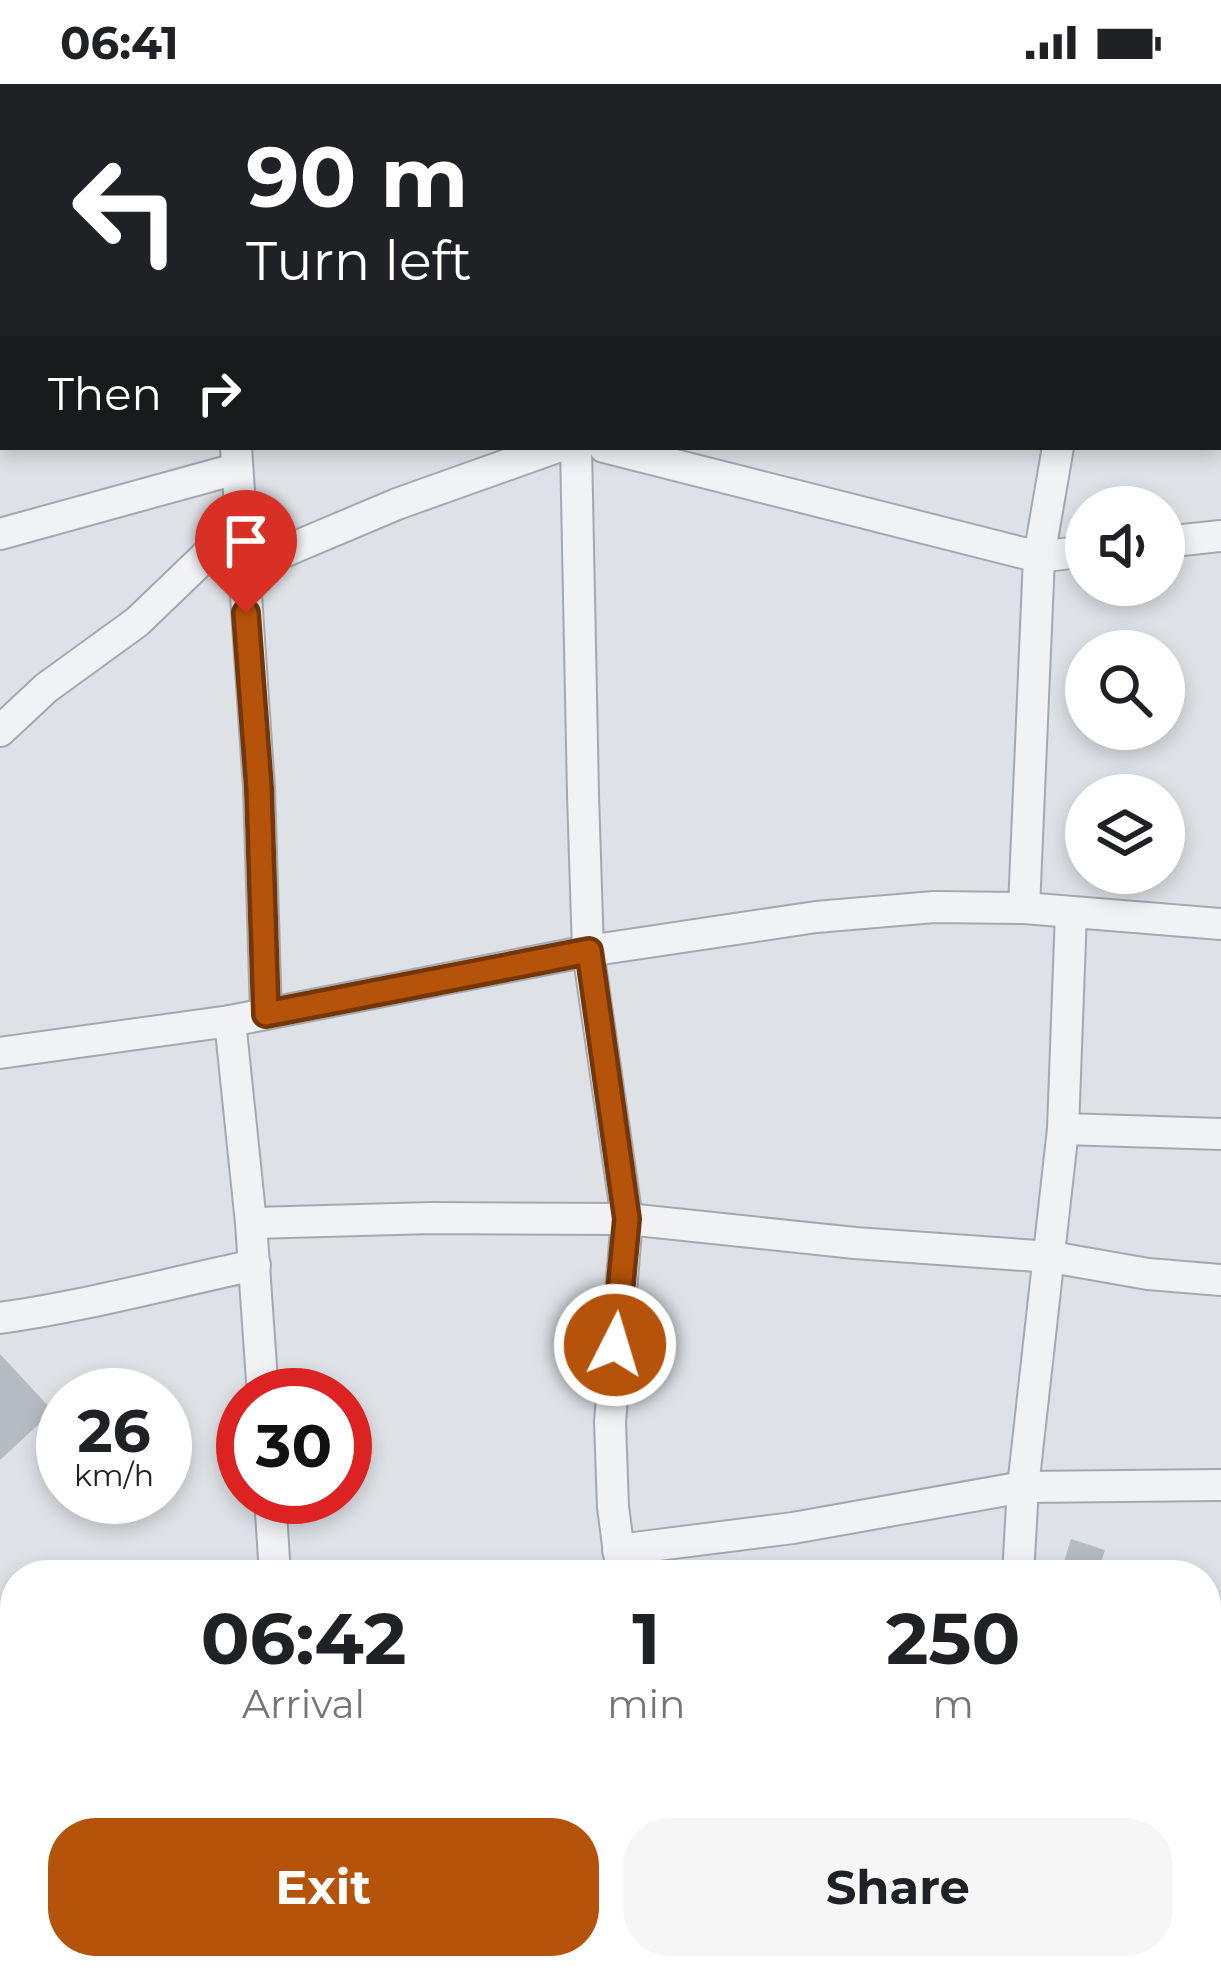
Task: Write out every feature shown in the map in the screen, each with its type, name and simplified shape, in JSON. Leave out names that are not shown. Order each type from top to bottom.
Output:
[{"type":"street","points":[[243,569],[398,504],[549,450]]},
{"type":"street","points":[[576,450],[589,951],[627,1219],[610,1422],[620,1560]]},
{"type":"street","points":[[616,450],[1040,556],[1065,553]]},
{"type":"street","points":[[1024,908],[1040,556],[1058,450]]},
{"type":"street","points":[[0,534],[236,458],[259,788],[266,1014]]},
{"type":"street","points":[[0,730],[46,688],[137,622],[239,524]]},
{"type":"street","points":[[1185,540],[1221,536]]},
{"type":"street","points":[[0,1053],[230,1021],[589,951],[816,917],[934,907],[1024,908],[1221,924]]},
{"type":"street","points":[[1019,1560],[1064,1129],[1071,912]]},
{"type":"street","points":[[230,1021],[261,1368]]},
{"type":"street","points":[[1064,1129],[1221,1134]]},
{"type":"street","points":[[251,1222],[627,1219],[1051,1257],[1148,1274],[1221,1280]]},
{"type":"street","points":[[0,1318],[57,1310],[255,1265]]},
{"type":"street","points":[[630,1560],[1023,1487],[1221,1485]]},
{"type":"street","points":[[272,1524],[274,1560]]},
{"type":"building","points":[[0,1354],[36,1393],[36,1427],[0,1460]]},
{"type":"building","points":[[1071,1539],[1105,1550],[1102,1560],[1065,1560]]},
{"type":"route","points":[[246,613],[259,788],[266,1014],[589,951],[627,1219],[615,1345]]}]
